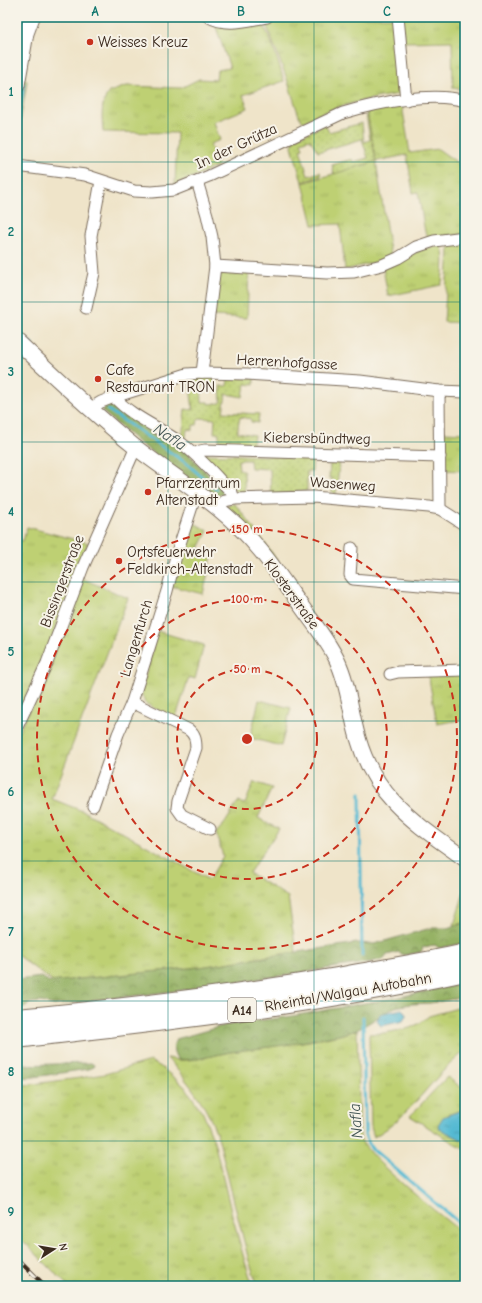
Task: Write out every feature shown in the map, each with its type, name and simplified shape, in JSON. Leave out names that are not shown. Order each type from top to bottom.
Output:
[{"type":"highway","name":"Rheintal/Walgau Autobahn","points":[[17,1019],[256,991],[389,969],[465,954]]},
{"type":"highway","name":"Rheintal/Walgau Autobahn","points":[[17,1038],[201,1016],[305,1001],[465,971]]},
{"type":"main road","points":[[22,17],[26,33]]},
{"type":"main road","points":[[17,85],[26,33],[32,17]]},
{"type":"main road","name":"Klosterstraße","points":[[17,341],[136,447],[217,507],[238,526],[260,550],[332,650],[345,680],[355,727],[362,751],[384,792],[410,819],[465,859]]},
{"type":"street","points":[[209,17],[214,20],[227,22],[266,17]]},
{"type":"street","points":[[398,17],[406,100]]},
{"type":"street","name":"In der Grütza","points":[[17,166],[85,175],[134,191],[152,192],[174,190],[197,181],[343,113],[406,100],[441,98],[465,101]]},
{"type":"street","points":[[86,308],[94,273],[91,236],[101,181]]},
{"type":"street","points":[[197,181],[209,222],[215,266],[202,373]]},
{"type":"street","points":[[215,266],[327,273],[354,272],[382,265],[398,258],[416,247],[429,242],[454,237],[465,237]]},
{"type":"street","name":"Herrenhofgasse","points":[[91,408],[114,397],[181,376],[202,373],[247,374],[360,381],[439,391],[465,392]]},
{"type":"street","points":[[439,391],[440,509]]},
{"type":"street","points":[[114,397],[124,408],[163,431],[195,454],[232,493],[234,499]]},
{"type":"street","name":"Bissingerstraße","points":[[17,727],[47,663],[85,561],[136,447]]},
{"type":"street","name":"Kiebersbündtweg","points":[[195,454],[205,450],[440,457]]},
{"type":"street","name":"Langenfurch","points":[[93,806],[118,734],[132,702],[197,491]]},
{"type":"street","name":"Wasenweg","points":[[217,507],[226,501],[234,499],[293,496],[341,498],[440,509],[465,525]]},
{"type":"street","points":[[352,548],[350,575],[353,579],[465,589]]},
{"type":"street","points":[[390,674],[398,672],[465,670]]},
{"type":"street","points":[[132,702],[147,711],[189,730],[193,734],[196,739],[196,748],[177,808],[182,815],[210,829]]},
{"type":"green space","points":[[292,17],[395,17],[401,91],[399,94],[338,107],[303,122],[299,116],[266,24],[266,21]]},
{"type":"green space","points":[[402,17],[465,17],[465,90],[453,88],[452,41],[404,42]]},
{"type":"green space","points":[[260,22],[267,32],[284,81],[243,95],[248,108],[214,122],[220,140],[210,144],[218,166],[175,185],[177,133],[103,132],[103,106],[109,92],[127,86],[181,88],[199,79],[216,80],[217,70],[230,68],[215,24]]},
{"type":"green space","points":[[22,79],[27,81],[17,142],[17,109]]},
{"type":"green space","points":[[402,105],[410,153],[438,149],[465,168],[465,234],[429,238],[425,232],[418,192],[413,193],[407,155],[376,161],[367,112],[384,107]]},
{"type":"green space","points":[[367,112],[376,161],[334,174],[332,165],[352,159],[353,162],[368,158],[362,139],[318,152],[310,139],[301,142],[303,148],[300,149],[308,176],[320,172],[321,176],[302,182],[292,146],[294,139],[325,125],[329,132],[362,123],[364,142],[370,140],[366,114]]},
{"type":"green space","points":[[376,161],[391,258],[345,270],[340,224],[313,225],[303,183]]},
{"type":"green space","points":[[465,240],[465,323],[444,322],[449,251],[451,243]]},
{"type":"green space","points":[[441,245],[444,258],[441,285],[388,296],[383,268],[423,249]]},
{"type":"green space","points":[[228,271],[249,272],[247,318],[213,316],[219,276]]},
{"type":"green space","points":[[215,377],[216,384],[201,385],[202,402],[208,402],[208,404],[221,403],[220,386],[227,386],[228,377],[254,378],[254,385],[245,384],[243,397],[226,394],[223,412],[259,414],[258,423],[251,422],[251,419],[240,417],[237,432],[254,435],[252,449],[219,448],[219,433],[214,433],[215,419],[198,419],[197,425],[193,425],[193,430],[187,429],[186,437],[182,440],[185,409],[193,410],[189,378]]},
{"type":"green space","points":[[114,403],[180,445],[226,493],[219,495],[209,490],[207,492],[138,442],[102,411],[107,404]]},
{"type":"green space","points":[[443,432],[465,433],[465,471],[443,470]]},
{"type":"green space","points":[[205,454],[340,458],[336,494],[332,492],[332,478],[329,478],[330,463],[317,462],[317,459],[313,459],[312,471],[307,471],[307,491],[271,495],[270,469],[251,468],[250,460],[238,460],[239,469],[244,472],[245,495],[238,493],[205,461],[203,457]]},
{"type":"green space","points":[[235,504],[300,592],[227,508],[228,505]]},
{"type":"green space","points":[[191,521],[208,531],[199,548],[212,555],[203,594],[171,586]]},
{"type":"green space","points":[[27,527],[88,543],[46,654],[17,718],[17,539],[23,541]]},
{"type":"green space","points":[[83,579],[128,598],[52,799],[85,812],[209,880],[223,856],[216,833],[225,823],[238,802],[245,804],[254,782],[272,788],[258,818],[279,829],[249,873],[288,897],[296,952],[200,967],[53,982],[17,955],[17,735],[36,697]]},
{"type":"green space","points":[[157,631],[204,645],[195,679],[189,677],[175,720],[145,703],[141,692]]},
{"type":"green space","points":[[428,673],[465,674],[465,719],[437,724]]},
{"type":"green space","points":[[259,700],[291,708],[281,746],[250,738]]},
{"type":"green space","points":[[465,889],[465,923],[454,925]]},
{"type":"green space","points":[[465,923],[465,943],[439,948],[435,945],[423,947],[421,952],[404,955],[398,952],[387,955],[384,959],[371,962],[192,989],[54,1005],[41,1002],[30,1003],[26,1007],[17,1008],[17,980],[42,977],[49,982],[200,967],[357,943],[374,944],[431,928],[447,928]]},
{"type":"green space","points":[[465,983],[465,997],[395,1007],[357,1030],[339,1035],[285,1045],[230,1052],[198,1059],[178,1060],[174,1052],[176,1039],[226,1025],[287,1017],[399,997]]},
{"type":"green space","points":[[465,1006],[465,1051],[442,1072],[411,1107],[374,1137],[371,1127],[369,1034],[385,1033],[410,1028],[429,1016]]},
{"type":"green space","points":[[357,1030],[360,1139],[387,1170],[465,1235],[465,1286],[258,1286],[249,1261],[219,1140],[209,1116],[198,1096],[167,1058],[179,1060],[198,1059],[230,1052],[310,1041]]},
{"type":"green space","points":[[150,1061],[161,1067],[185,1087],[203,1113],[214,1141],[231,1211],[253,1286],[68,1286],[17,1235],[17,1086],[105,1074]]},
{"type":"green space","points":[[91,1063],[94,1065],[93,1067],[88,1069],[17,1078],[17,1065]]},
{"type":"green space","points":[[447,1077],[465,1090],[465,1109],[447,1115],[440,1129],[462,1140],[465,1138],[465,1146],[463,1149],[410,1116]]},
{"type":"water","points":[[402,1009],[407,1014],[403,1021],[381,1026],[377,1021],[380,1014]]},
{"type":"water","points":[[465,1109],[465,1138],[462,1140],[440,1129],[438,1125],[443,1117]]},
{"type":"waterway","name":"Nafla","points":[[17,128],[24,84]]},
{"type":"waterway","name":"Nafla","points":[[17,330],[32,345]]},
{"type":"waterway","name":"Nafla","points":[[108,410],[186,463],[216,489]]},
{"type":"waterway","name":"Nafla","points":[[360,794],[362,955]]},
{"type":"waterway","name":"Nafla","points":[[363,1017],[365,1134],[367,1140],[371,1148],[465,1228]]},
{"type":"railway","points":[[17,1258],[45,1286]]},
{"type":"place","name":"Weisses Kreuz","points":[[90,42]]},
{"type":"place","name":"Cafe Restaurant TRON","points":[[98,379]]},
{"type":"place","name":"Pfarrzentrum Altenstadt","points":[[148,492]]},
{"type":"place","name":"Ortsfeuerwehr Feldkirch-Altenstadt","points":[[119,561]]}]
